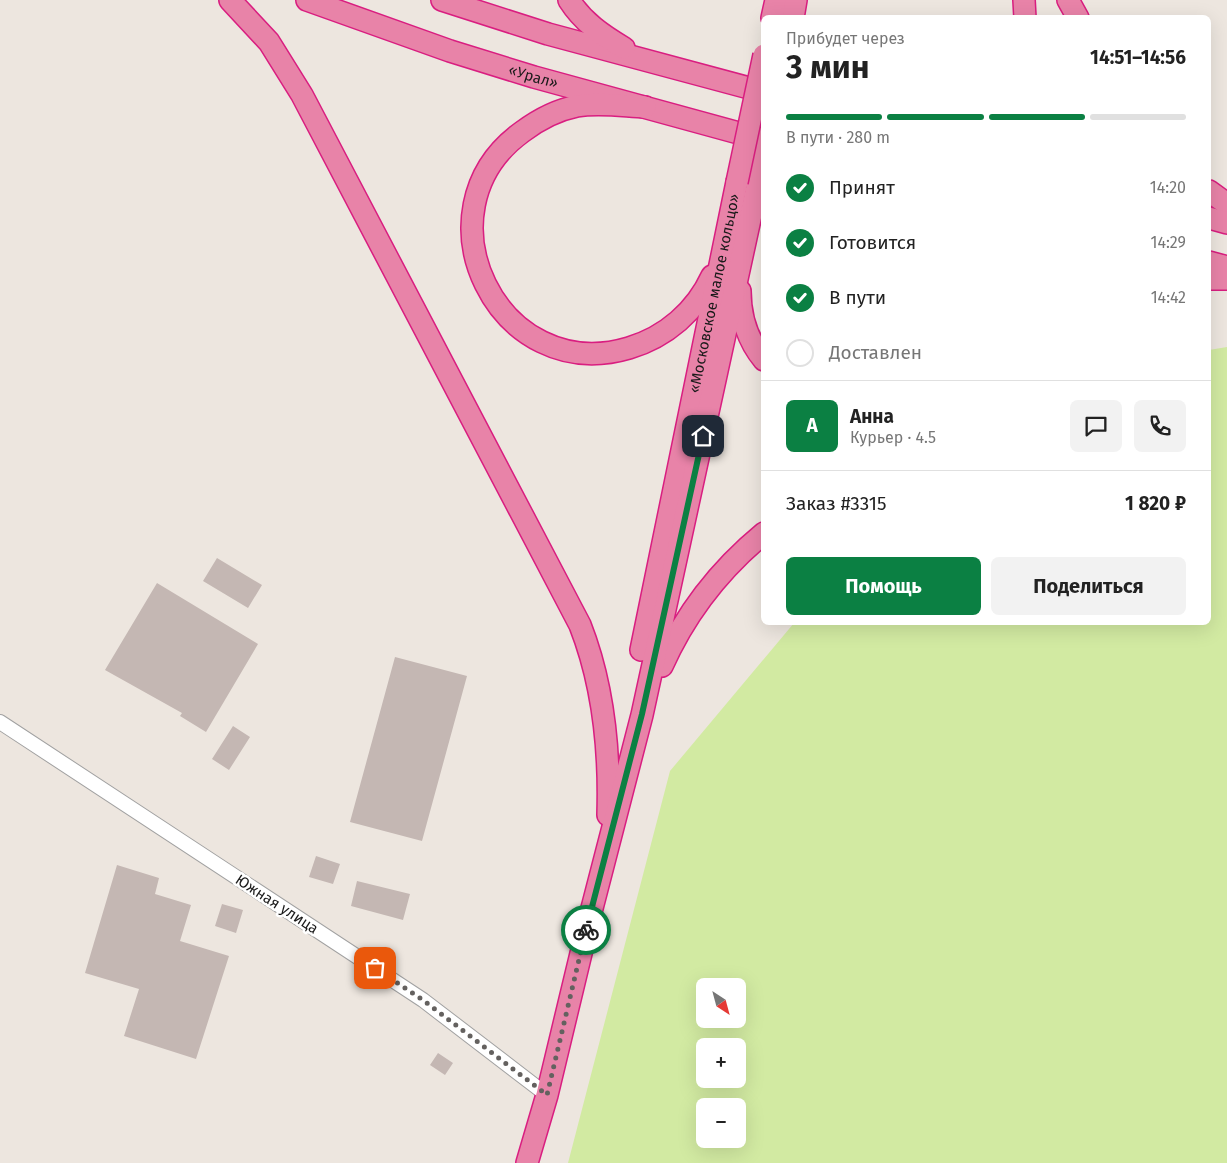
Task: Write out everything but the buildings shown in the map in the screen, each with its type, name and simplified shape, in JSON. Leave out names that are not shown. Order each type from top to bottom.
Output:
[{"type":"highway","points":[[230,0],[268,42],[302,96],[580,625],[599,681],[604,711],[607,757],[607,825]]},
{"type":"highway","name":"«Урал»","points":[[307,0],[450,51],[761,139]]},
{"type":"highway","points":[[442,0],[548,34],[761,91]]},
{"type":"highway","points":[[569,0],[584,20],[601,34],[628,50],[675,69]]},
{"type":"highway","points":[[773,15],[776,0]]},
{"type":"highway","points":[[794,15],[796,0]]},
{"type":"highway","points":[[1024,0],[1024,15]]},
{"type":"highway","points":[[1068,0],[1076,15]]},
{"type":"highway","name":"«Московское малое кольцо»","points":[[590,916],[607,825],[747,184],[761,78]]},
{"type":"highway","points":[[645,107],[577,106],[554,114],[526,129],[496,155],[481,179],[474,206],[472,235],[476,262],[484,284],[496,304],[511,321],[530,336],[556,349],[582,355],[611,353],[642,344],[659,336],[688,313],[709,283],[735,239]]},
{"type":"highway","name":"«Московское малое кольцо»","points":[[747,184],[761,160]]},
{"type":"highway","points":[[1211,192],[1227,204]]},
{"type":"highway","points":[[1211,219],[1227,223]]},
{"type":"highway","points":[[735,239],[740,302],[750,338],[761,355]]},
{"type":"highway","name":"«Московское малое кольцо»","points":[[527,1163],[547,1095],[590,916],[642,714],[735,239]]},
{"type":"highway","points":[[1211,263],[1227,267]]},
{"type":"highway","points":[[1211,279],[1227,279]]},
{"type":"highway","points":[[642,714],[674,640],[688,615],[724,568],[761,536]]},
{"type":"street","name":"Южная улица","points":[[0,722],[423,1000],[547,1095]]},
{"type":"green space","points":[[1227,347],[1227,1163],[568,1163],[670,771],[792,625],[1211,625],[1211,350]]},
{"type":"way so far","points":[[375,968],[423,1000],[547,1095],[586,930]]},
{"type":"route","points":[[586,930],[642,714],[703,436]]}]
